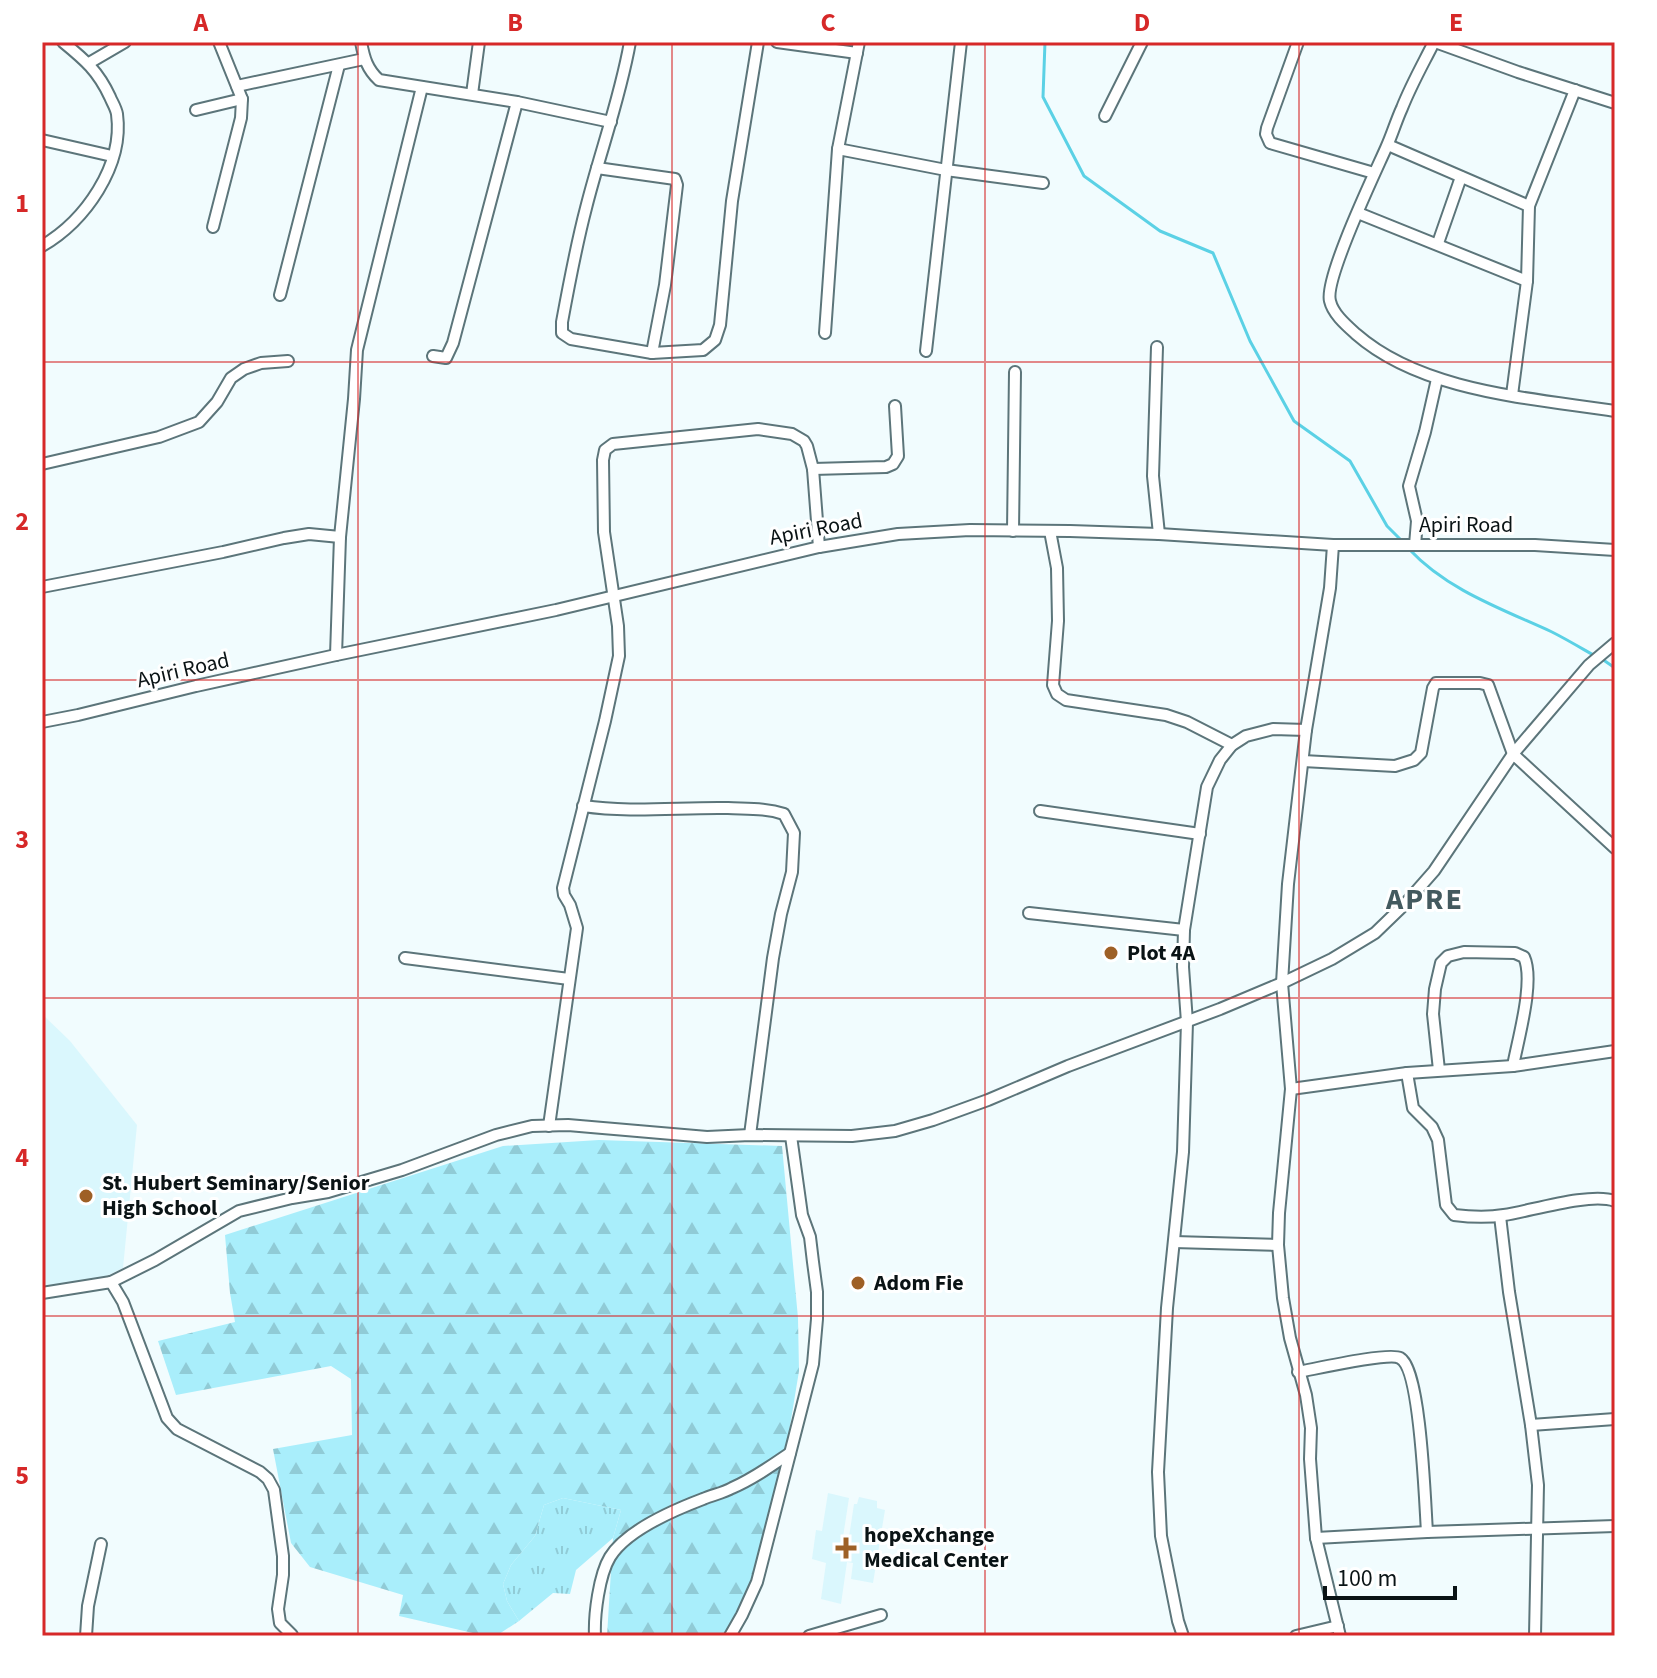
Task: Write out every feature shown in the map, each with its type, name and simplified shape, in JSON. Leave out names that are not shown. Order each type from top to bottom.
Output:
[{"type":"street","points":[[42,246],[86,209],[105,179],[116,143],[117,112],[101,78],[89,63],[63,42]]},
{"type":"street","points":[[89,63],[125,42]]},
{"type":"street","points":[[213,227],[241,118],[242,99],[219,42]]},
{"type":"street","points":[[361,42],[364,59],[379,80],[517,102],[611,122]]},
{"type":"street","points":[[472,94],[479,42]]},
{"type":"street","points":[[630,42],[611,122],[585,209],[564,308],[562,333],[571,339],[652,353],[703,350],[715,340],[720,325],[732,201],[758,42]]},
{"type":"street","points":[[777,42],[858,48],[838,149],[825,333]]},
{"type":"street","points":[[926,351],[961,42]]},
{"type":"street","points":[[1105,116],[1142,42]]},
{"type":"street","points":[[1298,42],[1267,128],[1268,140],[1374,173]]},
{"type":"street","points":[[1615,103],[1434,42],[1374,173],[1329,292],[1330,304],[1343,323],[1363,340],[1392,359],[1437,379],[1512,395],[1615,411]]},
{"type":"street","points":[[237,86],[364,59]]},
{"type":"street","points":[[280,295],[339,65]]},
{"type":"street","points":[[336,655],[340,537],[357,350],[422,87]]},
{"type":"street","points":[[1512,395],[1527,281],[1529,206],[1575,90]]},
{"type":"street","points":[[196,110],[242,99]]},
{"type":"street","points":[[433,356],[446,358],[453,343],[517,102]]},
{"type":"street","points":[[42,140],[112,156]]},
{"type":"street","points":[[1388,145],[1529,206]]},
{"type":"street","points":[[838,149],[946,170],[1043,183]]},
{"type":"street","points":[[597,168],[675,179],[677,185],[665,285],[652,353]]},
{"type":"street","points":[[1438,243],[1461,177]]},
{"type":"street","points":[[1358,213],[1527,281]]},
{"type":"street","points":[[1157,347],[1153,463],[1159,534]]},
{"type":"street","points":[[42,464],[159,437],[199,422],[217,402],[231,378],[244,369],[261,363],[288,361]]},
{"type":"street","points":[[1013,531],[1015,372]]},
{"type":"street","points":[[1415,545],[1417,521],[1409,486],[1437,379]]},
{"type":"street","points":[[813,469],[886,467],[893,464],[898,456],[895,406]]},
{"type":"street","points":[[549,1126],[577,928],[563,888],[619,656],[618,626],[604,532],[605,450],[613,444],[758,429],[792,434],[807,446],[813,469],[819,547]]},
{"type":"street","name":"Apiri Road","points":[[42,722],[336,655],[542,613],[819,547],[898,534],[970,530],[1050,531],[1333,545],[1535,545],[1615,550]]},
{"type":"street","points":[[1050,531],[1057,568],[1058,621],[1053,685],[1057,694],[1066,700],[1177,718],[1232,745]]},
{"type":"street","points":[[42,587],[284,538],[309,534],[340,537]]},
{"type":"street","points":[[1296,1636],[1339,1631],[1316,1538],[1310,1459],[1311,1428],[1283,1298],[1278,1245],[1291,1089],[1282,983],[1288,884],[1306,730],[1330,588],[1333,545]]},
{"type":"street","points":[[42,1293],[111,1282],[239,1211],[328,1192],[402,1170],[496,1135],[532,1126],[604,1127],[707,1137],[852,1136],[895,1131],[988,1100],[1282,983],[1332,959],[1375,933],[1405,904],[1434,871],[1513,754],[1589,665],[1615,643]]},
{"type":"street","points":[[1303,761],[1395,766],[1414,760],[1421,753],[1436,683],[1488,685],[1513,754],[1615,848]]},
{"type":"street","points":[[1183,1636],[1161,1536],[1158,1472],[1165,1336],[1183,1152],[1187,1022],[1184,930],[1207,787],[1220,760],[1232,745],[1246,736],[1273,729],[1306,730]]},
{"type":"street","points":[[583,806],[608,810],[770,810],[784,814],[794,833],[792,872],[773,958],[750,1135]]},
{"type":"street","points":[[1040,811],[1200,834]]},
{"type":"street","points":[[1029,913],[1184,930]]},
{"type":"street","points":[[1439,1070],[1433,1014],[1435,989],[1441,963],[1448,956],[1464,952],[1515,953],[1524,957],[1528,973],[1513,1066]]},
{"type":"street","points":[[405,958],[569,979]]},
{"type":"street","points":[[1291,1089],[1407,1073],[1513,1066],[1615,1051]]},
{"type":"street","points":[[1407,1073],[1413,1108],[1432,1127],[1438,1140],[1446,1205],[1454,1215],[1500,1216],[1575,1201],[1615,1201]]},
{"type":"street","points":[[730,1636],[757,1582],[813,1364],[817,1292],[791,1136]]},
{"type":"street","points":[[1500,1216],[1538,1485],[1535,1636]]},
{"type":"street","points":[[1174,1242],[1278,1245]]},
{"type":"street","points":[[111,1282],[123,1302],[167,1418],[177,1429],[260,1472],[274,1490],[283,1556],[278,1609],[280,1623],[292,1635]]},
{"type":"street","points":[[1298,1372],[1397,1356],[1405,1361],[1420,1421],[1427,1532]]},
{"type":"street","points":[[1531,1425],[1615,1419]]},
{"type":"street","points":[[595,1636],[605,1566],[611,1554],[655,1520],[729,1490],[790,1453]]},
{"type":"street","points":[[1316,1538],[1615,1526]]},
{"type":"street","points":[[86,1636],[88,1606],[101,1544]]},
{"type":"street","points":[[809,1636],[881,1615]]},
{"type":"shaded area","name":"St. Hubert Seminary/Senior High School","points":[[42,1014],[70,1041],[137,1125],[123,1268],[86,1286],[42,1289]]},
{"type":"shaded area","name":"hopeXchange Medical Center","points":[[828,1493],[849,1498],[843,1537],[849,1537],[854,1504],[857,1504],[859,1497],[877,1501],[877,1508],[885,1510],[873,1583],[851,1579],[853,1563],[847,1562],[841,1604],[821,1599],[826,1563],[812,1559],[816,1530],[822,1531]]},
{"type":"green space","points":[[599,1140],[782,1146],[798,1318],[799,1371],[779,1493],[763,1559],[727,1636],[607,1636],[613,1538],[621,1510],[563,1498],[544,1505],[535,1536],[511,1565],[503,1584],[507,1601],[519,1621],[496,1636],[486,1636],[399,1616],[403,1595],[310,1567],[291,1543],[273,1449],[352,1435],[351,1379],[331,1366],[176,1395],[158,1341],[235,1322],[225,1235],[503,1146]]},
{"type":"green space","points":[[563,1498],[621,1510],[613,1538],[576,1570],[570,1594],[553,1593],[519,1621],[507,1601],[503,1584],[511,1565],[535,1536],[544,1505]]},
{"type":"waterway","points":[[1045,42],[1043,97],[1084,176],[1160,231],[1213,253],[1250,341],[1294,421],[1350,461],[1387,526],[1401,540]]},
{"type":"waterway","points":[[1409,549],[1458,587],[1595,656]]},
{"type":"waterway","points":[[1602,659],[1615,668]]},
{"type":"place","name":"Plot 4A","points":[[1111,953]]},
{"type":"place","name":"St. Hubert Seminary/Senior High School","points":[[86,1196]]},
{"type":"place","name":"Adom Fie","points":[[858,1283]]},
{"type":"place","name":"hopeXchange Medical Center","points":[[846,1548]]},
{"type":"district","name":"APRE","points":[[1425,899]]}]
